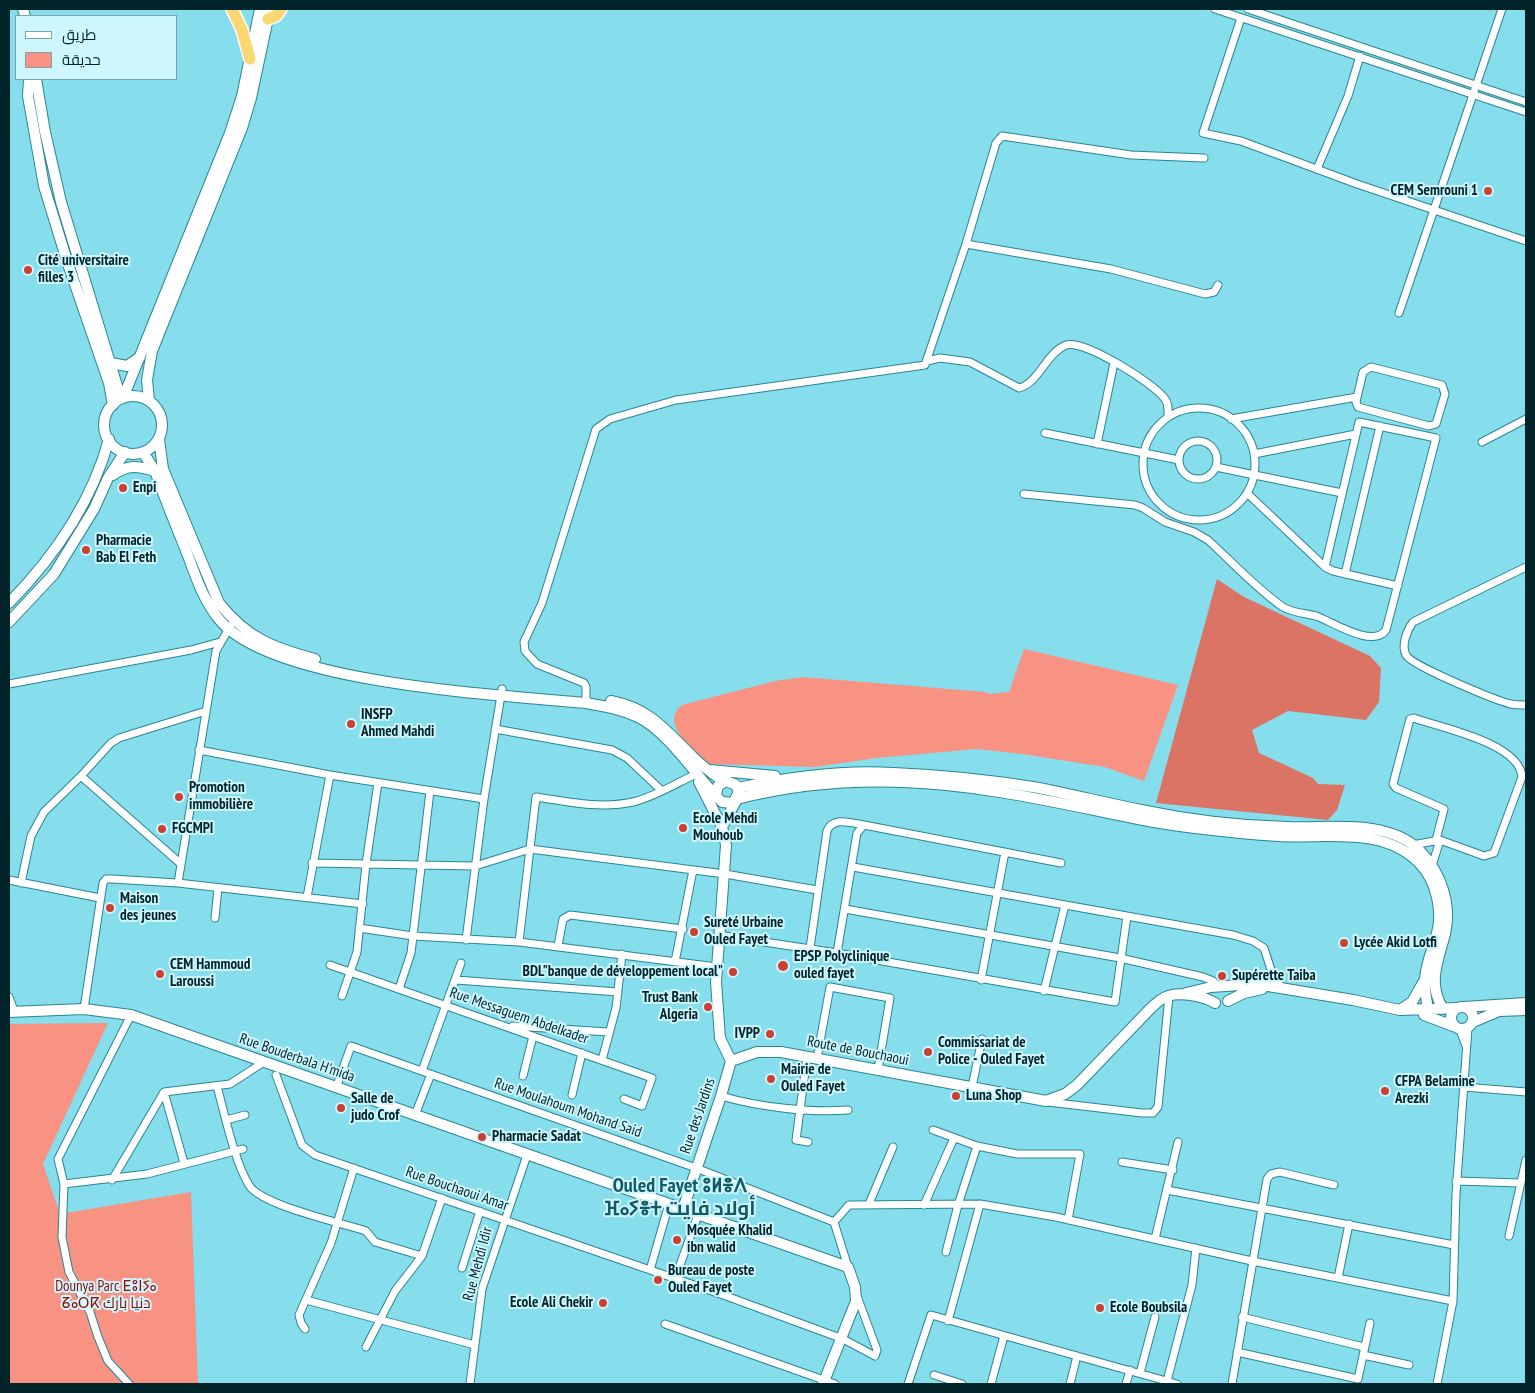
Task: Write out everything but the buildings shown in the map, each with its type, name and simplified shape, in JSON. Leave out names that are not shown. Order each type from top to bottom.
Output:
[{"type":"highway","points":[[232,9],[242,30],[250,59]]},
{"type":"highway","points":[[264,14],[276,16],[281,9]]},
{"type":"main road","points":[[9,603],[56,550],[102,465],[108,439],[105,421],[119,400],[140,357],[230,133],[264,14]]},
{"type":"main road","points":[[149,400],[148,370],[152,351],[242,128],[251,98],[264,14]]},
{"type":"main road","points":[[29,80],[28,96],[44,186],[67,261],[109,383],[119,400]]},
{"type":"main road","points":[[36,80],[44,132],[61,202],[112,363],[119,400]]},
{"type":"main road","points":[[112,363],[127,366],[140,357]]},
{"type":"main road","points":[[119,400],[134,396],[149,400],[158,409],[162,420],[159,439],[163,469],[186,528],[219,603],[231,625]]},
{"type":"main road","points":[[108,439],[116,447],[126,452],[143,452],[159,439]]},
{"type":"main road","points":[[9,622],[54,574],[94,509],[108,478],[126,452]]},
{"type":"main road","points":[[143,452],[155,471],[207,601],[245,641],[296,662],[418,686],[502,692],[632,706],[648,714],[706,770],[724,782],[733,782],[738,788],[737,799],[722,827]]},
{"type":"main road","points":[[108,478],[119,470],[133,466],[155,471]]},
{"type":"main road","points":[[586,700],[639,718],[656,729],[725,804],[737,799],[773,791],[844,781],[906,782],[1007,792],[1186,826],[1280,836],[1370,838],[1400,847],[1411,855],[1426,872],[1435,889],[1438,930],[1425,978],[1412,1002],[1400,1010]]},
{"type":"main road","points":[[684,761],[694,775],[722,827]]},
{"type":"main road","points":[[706,770],[762,775],[808,776],[891,773],[975,779],[1038,788],[1143,811],[1186,817],[1284,827],[1370,829],[1398,836],[1412,845],[1432,866],[1440,880],[1446,900],[1445,933],[1433,979],[1435,993],[1443,1009]]},
{"type":"main road","points":[[738,788],[808,776]]},
{"type":"main road","points":[[724,782],[718,786],[716,795],[726,845],[717,967],[720,1038],[731,1061]]},
{"type":"main road","points":[[1425,978],[1429,1014]]},
{"type":"main road","points":[[1046,1101],[1065,1094],[1077,1085],[1148,1010],[1173,996],[1211,987],[1256,984],[1283,988],[1429,1014],[1463,1027],[1499,1011],[1526,1010]]},
{"type":"main road","points":[[1219,987],[1228,991],[1228,1001]]},
{"type":"main road","points":[[1214,1003],[1211,995],[1219,987]]},
{"type":"main road","points":[[1173,996],[1208,999],[1214,1003],[1223,1004],[1254,990],[1283,988]]},
{"type":"main road","points":[[1429,1014],[1443,1009],[1526,1003]]},
{"type":"main road","points":[[1460,1008],[1473,1014],[1463,1027]]},
{"type":"main road","points":[[1460,1008],[1450,1018],[1463,1027]]},
{"type":"main road","name":"Rue Bouderbala H'mida","points":[[11,1012],[84,1009],[131,1016],[848,1268]]},
{"type":"main road","name":"Route de Bouchaoui","points":[[731,1061],[757,1052],[781,1052],[1046,1101]]},
{"type":"main road","name":"Rue des Jardins","points":[[683,1209],[722,1096],[731,1061]]},
{"type":"main road","points":[[828,1383],[854,1309],[856,1294],[848,1268]]},
{"type":"street","points":[[1215,9],[1526,112]]},
{"type":"street","points":[[1248,9],[1526,102]]},
{"type":"street","points":[[1399,313],[1502,9]]},
{"type":"street","points":[[1241,18],[1203,133],[1241,141],[1526,241]]},
{"type":"street","points":[[1317,169],[1348,96],[1360,56]]},
{"type":"street","points":[[586,700],[584,683],[537,664],[525,651],[524,642],[542,603],[596,429],[610,419],[676,400],[919,368],[925,365],[966,244],[996,143],[1002,136],[1130,155],[1204,158]]},
{"type":"street","points":[[966,244],[1111,270],[1205,294],[1214,292],[1218,285]]},
{"type":"street","points":[[926,361],[940,358],[970,362],[1019,388],[1028,384],[1047,361],[1067,345],[1082,346],[1114,363],[1160,392],[1168,404],[1168,417]]},
{"type":"street","points":[[1097,444],[1114,363]]},
{"type":"street","points":[[1371,367],[1440,383],[1445,391],[1438,422],[1432,426],[1362,409],[1357,404],[1357,397],[1363,372],[1371,367]]},
{"type":"street","points":[[1231,419],[1357,397]]},
{"type":"street","points":[[1199,408],[1220,412],[1231,419],[1248,437],[1254,454],[1254,475],[1248,494],[1229,511],[1212,519],[1193,520],[1175,517],[1158,504],[1148,491],[1143,472],[1143,454],[1153,432],[1168,417],[1182,409],[1199,408]]},
{"type":"street","points":[[1482,442],[1526,419]]},
{"type":"street","points":[[1143,508],[1165,522],[1194,532],[1208,540],[1288,610],[1315,616],[1345,630],[1374,637],[1383,634],[1398,586],[1436,438],[1359,422],[1325,567]]},
{"type":"street","points":[[1345,574],[1380,426]]},
{"type":"street","points":[[1045,433],[1179,460]]},
{"type":"street","points":[[1254,454],[1356,434]]},
{"type":"street","points":[[1202,441],[1210,444],[1218,459],[1216,467],[1208,477],[1195,479],[1184,472],[1179,460],[1181,452],[1186,446],[1194,442],[1202,441]]},
{"type":"street","points":[[1216,467],[1342,493]]},
{"type":"street","points":[[1024,494],[1143,508],[1158,504]]},
{"type":"street","points":[[1248,494],[1325,567],[1345,574],[1398,586]]},
{"type":"street","points":[[1526,567],[1413,622],[1408,628],[1404,646],[1406,655],[1418,665],[1502,701],[1526,705]]},
{"type":"street","points":[[178,883],[216,651],[231,625]]},
{"type":"street","points":[[9,684],[191,650],[220,642]]},
{"type":"street","points":[[466,940],[484,799],[502,692]]},
{"type":"street","points":[[21,883],[31,836],[44,812],[81,776],[111,742],[206,711]]},
{"type":"street","points":[[1412,845],[1438,840],[1484,856],[1494,853],[1522,778],[1522,771],[1516,760],[1490,743],[1414,718],[1410,719],[1393,784],[1396,788],[1444,809],[1438,840],[1432,866]]},
{"type":"street","points":[[495,729],[612,750],[627,758],[661,790]]},
{"type":"street","points":[[200,750],[330,775],[484,799]]},
{"type":"street","points":[[307,897],[330,775]]},
{"type":"street","points":[[519,942],[536,797],[610,805],[634,802],[694,775]]},
{"type":"street","points":[[81,776],[181,864]]},
{"type":"street","points":[[342,996],[357,952],[366,864],[378,783]]},
{"type":"street","points":[[399,989],[411,954],[430,791]]},
{"type":"street","points":[[810,948],[817,890],[829,827],[840,822],[1061,863]]},
{"type":"street","points":[[837,953],[853,867],[857,833],[864,825]]},
{"type":"street","points":[[312,863],[475,866],[530,849],[725,874],[817,890]]},
{"type":"street","points":[[981,980],[1005,852]]},
{"type":"street","points":[[853,867],[1233,935],[1253,941],[1264,948],[1274,979],[1283,988]]},
{"type":"street","points":[[675,962],[683,929],[693,870]]},
{"type":"street","points":[[84,1009],[100,898],[103,883],[106,879],[178,883],[363,904]]},
{"type":"street","points":[[9,880],[100,898]]},
{"type":"street","points":[[215,918],[218,888]]},
{"type":"street","points":[[1044,991],[1065,905]]},
{"type":"street","points":[[845,909],[1120,958],[1203,977],[1213,981],[1219,987]]},
{"type":"street","points":[[558,946],[562,919],[565,916],[683,929]]},
{"type":"street","points":[[718,935],[810,948],[981,980],[1115,1002],[1127,916]]},
{"type":"street","points":[[360,928],[413,936],[558,946],[717,967]]},
{"type":"street","points":[[602,1060],[618,992],[622,954]]},
{"type":"street","points":[[422,1071],[461,964]]},
{"type":"street","name":"Rue Messaguem Abdelkader","points":[[330,965],[652,1078],[642,1106],[624,1100]]},
{"type":"street","points":[[456,980],[618,992]]},
{"type":"street","points":[[808,1142],[796,1140],[800,1108],[830,987],[890,998],[878,1070]]},
{"type":"street","points":[[1046,1101],[1142,1113],[1153,1112],[1158,1107],[1173,996]]},
{"type":"street","points":[[9,997],[11,1012]]},
{"type":"street","points":[[129,1384],[108,1361],[90,1312],[69,1272],[62,1237],[64,1184],[58,1159],[131,1016]]},
{"type":"street","points":[[502,1025],[609,1032]]},
{"type":"street","points":[[1437,1384],[1453,1301],[1456,1181],[1467,1051],[1463,1027]]},
{"type":"street","points":[[523,1076],[533,1036]]},
{"type":"street","points":[[972,1087],[982,1039]]},
{"type":"street","name":"Rue Moulahoum Mohand Said","points":[[336,1088],[351,1046],[696,1168],[834,1222]]},
{"type":"street","points":[[572,1095],[582,1053]]},
{"type":"street","points":[[164,1092],[230,1084],[264,1062]]},
{"type":"street","points":[[414,1115],[431,1074]]},
{"type":"street","name":"Rue Bouchaoui Amar","points":[[276,1075],[302,1145],[315,1154],[843,1339],[876,1356],[878,1353],[856,1294]]},
{"type":"street","points":[[218,1086],[226,1120],[240,1149],[249,1187],[279,1204],[366,1231],[375,1242],[422,1256]]},
{"type":"street","points":[[1464,1087],[1526,1094]]},
{"type":"street","points":[[112,1180],[164,1092]]},
{"type":"street","points":[[164,1092],[184,1163]]},
{"type":"street","points":[[722,1096],[745,1103],[800,1108],[819,1112],[848,1110]]},
{"type":"street","points":[[226,1120],[244,1115]]},
{"type":"street","points":[[933,1130],[977,1146],[1017,1154],[1080,1154],[1068,1220]]},
{"type":"street","points":[[924,1206],[954,1138]]},
{"type":"street","points":[[1155,1239],[1173,1170],[1178,1142]]},
{"type":"street","points":[[946,1252],[958,1205],[977,1146]]},
{"type":"street","points":[[868,1204],[893,1147]]},
{"type":"street","points":[[64,1184],[112,1180],[147,1174],[240,1149]]},
{"type":"street","name":"Rue Mehdi Idir","points":[[470,1384],[482,1289],[527,1155]]},
{"type":"street","points":[[1509,1236],[1526,1160]]},
{"type":"street","points":[[1122,1162],[1173,1170]]},
{"type":"street","points":[[305,1329],[299,1315],[331,1243],[354,1168]]},
{"type":"street","points":[[1234,1384],[1242,1317],[1267,1179],[1274,1172],[1280,1172],[1334,1185]]},
{"type":"street","points":[[1456,1181],[1521,1183]]},
{"type":"street","points":[[1167,1190],[1454,1245]]},
{"type":"street","points":[[366,1347],[395,1291],[422,1256],[442,1198]]},
{"type":"street","points":[[650,1270],[669,1204]]},
{"type":"street","points":[[948,1321],[980,1204]]},
{"type":"street","points":[[848,1268],[834,1222],[849,1205],[924,1206],[980,1204],[1068,1220],[1252,1261],[1453,1301]]},
{"type":"street","points":[[462,1268],[480,1211]]},
{"type":"street","points":[[676,1279],[698,1215]]},
{"type":"street","points":[[1338,1278],[1349,1224]]},
{"type":"street","points":[[1167,1381],[1192,1285],[1196,1248]]},
{"type":"street","points":[[306,1300],[475,1345]]},
{"type":"street","points":[[908,1384],[931,1316],[1177,1384]]},
{"type":"street","points":[[1140,1373],[1155,1317]]},
{"type":"street","points":[[1242,1317],[1409,1365]]},
{"type":"street","points":[[1237,1352],[1358,1379],[1370,1323]]},
{"type":"street","points":[[665,1324],[828,1383]]},
{"type":"street","points":[[991,1384],[1004,1336]]},
{"type":"street","points":[[1070,1384],[1077,1356]]},
{"type":"street","points":[[1126,1384],[1130,1370]]},
{"type":"street","points":[[934,1375],[962,1384]]},
{"type":"green space","points":[[1024,649],[1178,685],[1144,781],[1105,767],[976,749],[876,758],[815,767],[709,764],[688,745],[674,721],[676,712],[682,705],[775,681],[803,677],[985,692],[990,694],[1009,692]]},
{"type":"green space","name":"Dounya Parc ⴹⵓⵏⵢⴰ ⵒⴰⵔⴽ دنيا بارك","points":[[108,1023],[43,1164],[60,1214],[191,1192],[198,1384],[9,1384],[9,1024]]},
{"type":"shaded area","points":[[1217,579],[1244,597],[1370,656],[1381,668],[1379,702],[1366,720],[1288,711],[1252,730],[1259,753],[1313,778],[1318,784],[1345,785],[1337,810],[1328,820],[1156,803]]},
{"type":"place","name":"CEM Semrouni 1","points":[[1488,191]]},
{"type":"place","name":"Cité universitaire filles 3","points":[[28,270]]},
{"type":"place","name":"Enpi","points":[[123,488]]},
{"type":"place","name":"Pharmacie Bab El Feth","points":[[86,550]]},
{"type":"place","name":"INSFP Ahmed Mahdi","points":[[351,724]]},
{"type":"place","name":"Promotion immobilière","points":[[179,797]]},
{"type":"place","name":"Ecole Mehdi Mouhoub","points":[[683,828]]},
{"type":"place","name":"FGCMPI","points":[[162,829]]},
{"type":"place","name":"Maison des jeunes","points":[[110,908]]},
{"type":"place","name":"Sureté Urbaine Ouled Fayet","points":[[694,932]]},
{"type":"place","name":"Lycée Akid Lotfi","points":[[1344,943]]},
{"type":"place","name":"EPSP Polyclinique ouled fayet","points":[[783,966]]},
{"type":"place","name":"BDL\"banque de développement local\"","points":[[733,972]]},
{"type":"place","name":"CEM Hammoud Laroussi","points":[[160,974]]},
{"type":"place","name":"Supérette Taiba","points":[[1222,976]]},
{"type":"place","name":"Trust Bank Algeria","points":[[708,1007]]},
{"type":"place","name":"IVPP","points":[[770,1034]]},
{"type":"place","name":"Commissariat de Police - Ouled Fayet","points":[[928,1052]]},
{"type":"place","name":"Mairie de Ouled Fayet","points":[[771,1079]]},
{"type":"place","name":"CFPA Belamine Arezki","points":[[1385,1091]]},
{"type":"place","name":"Luna Shop","points":[[956,1096]]},
{"type":"place","name":"Salle de judo Crof","points":[[341,1108]]},
{"type":"place","name":"Pharmacie Sadat","points":[[482,1137]]},
{"type":"place","name":"Mosquée Khalid ibn walid","points":[[677,1240]]},
{"type":"place","name":"Bureau de poste Ouled Fayet","points":[[658,1280]]},
{"type":"place","name":"Ecole Ali Chekir","points":[[603,1303]]},
{"type":"place","name":"Ecole Boubsila","points":[[1100,1308]]},
{"type":"district","name":"Ouled Fayet ⵓⵍⴻⴷ ⴼⴰⵢⴻⵜ أولاد فايت","points":[[680,1198]]}]
